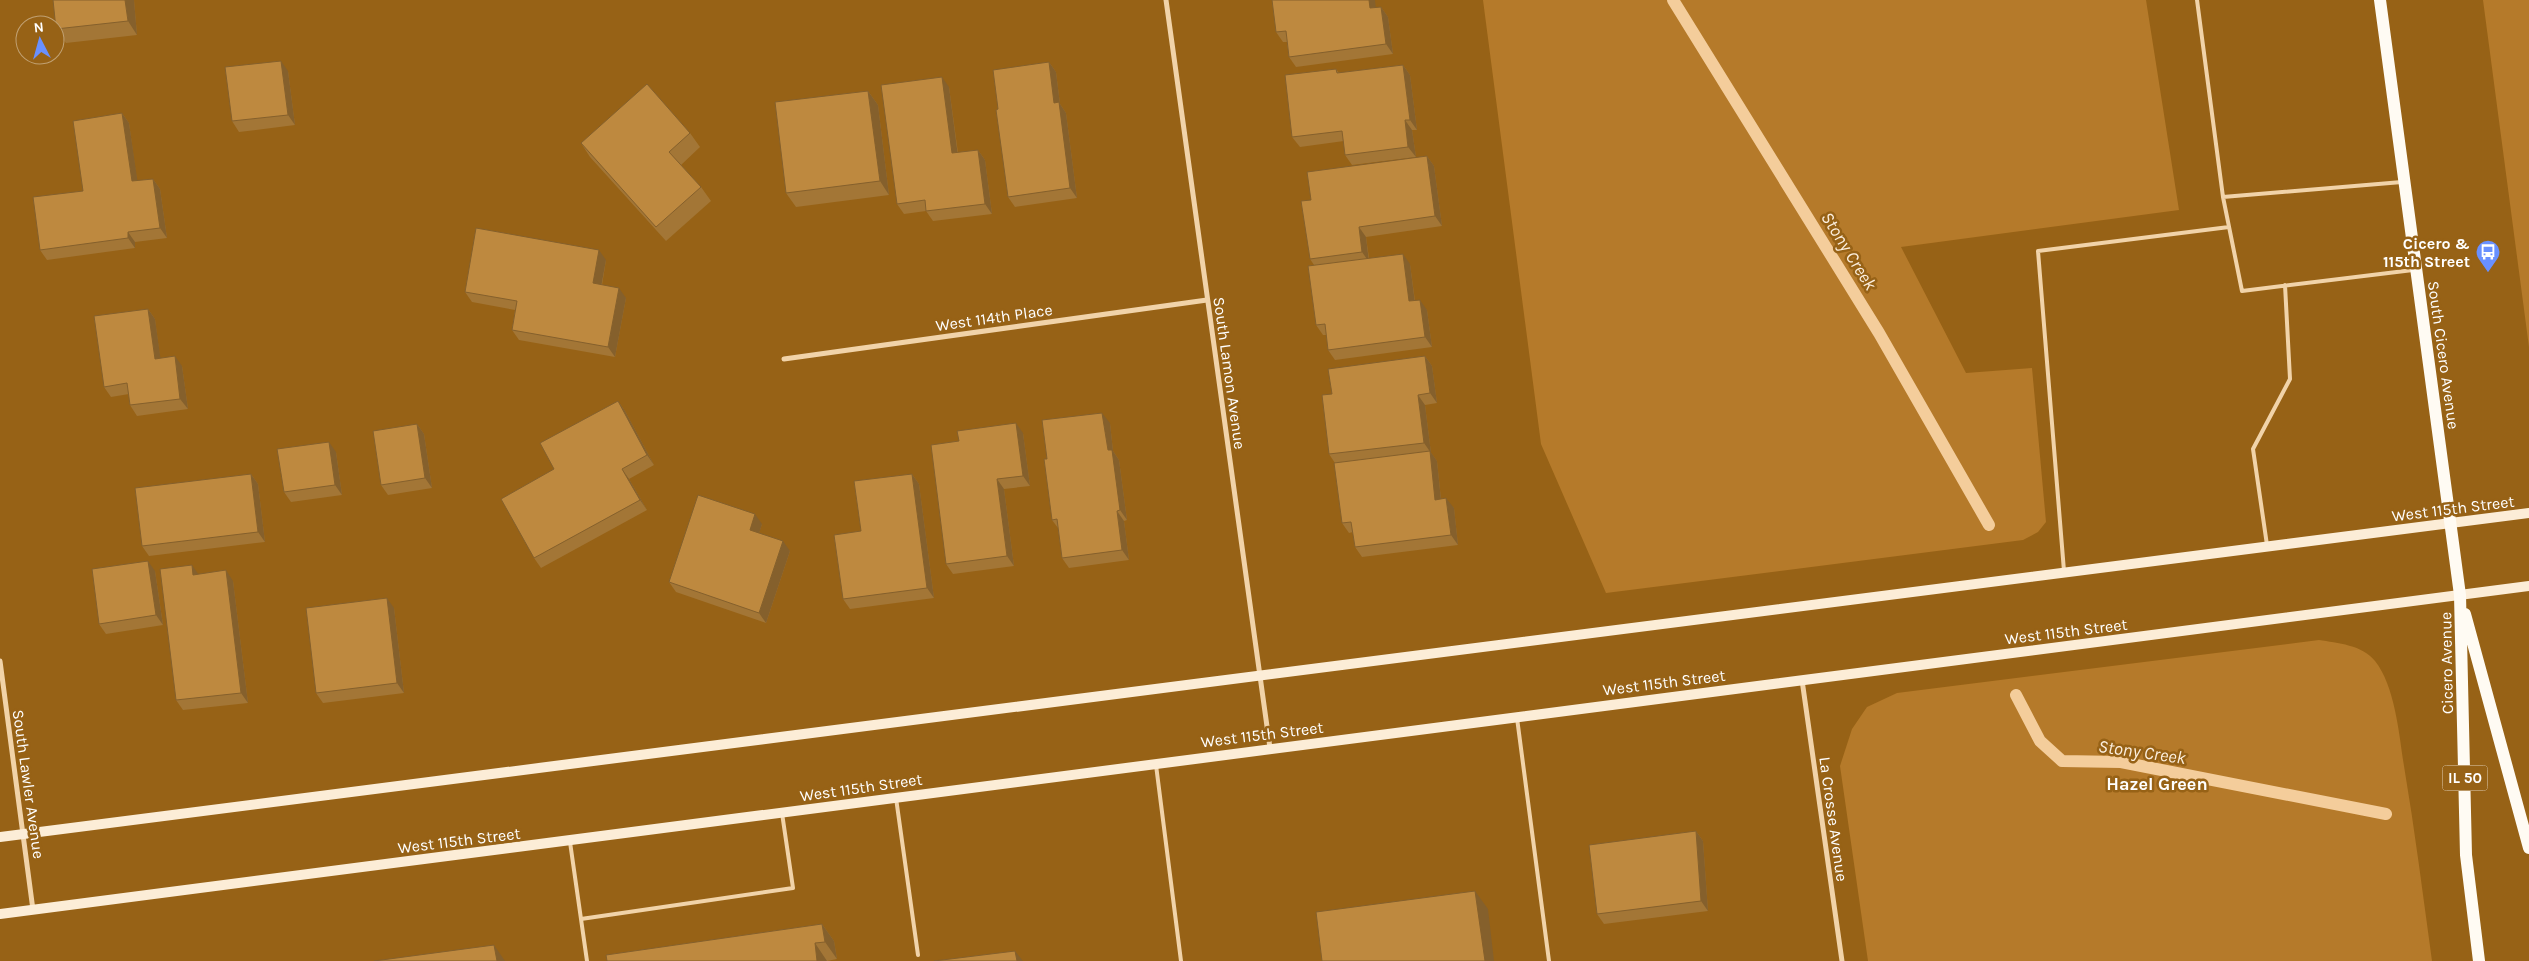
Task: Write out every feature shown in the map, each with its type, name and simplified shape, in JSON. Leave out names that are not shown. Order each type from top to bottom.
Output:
[{"type":"main road","name":"South Cicero Avenue","points":[[2380,0],[2460,595]]},
{"type":"main road","name":"Cicero Avenue","points":[[2460,595],[2529,848]]},
{"type":"main road","name":"Cicero Avenue","points":[[2460,595],[2466,855],[2479,961]]},
{"type":"street","name":"South Lamon Avenue","points":[[1166,0],[1270,748]]},
{"type":"street","name":"West 114th Place","points":[[784,359],[1207,300]]},
{"type":"street","name":"West 115th Street","points":[[0,837],[2529,513]]},
{"type":"street","name":"West 115th Street","points":[[0,914],[570,842],[1270,748],[2529,586]]},
{"type":"street","name":"South Lawler Avenue","points":[[0,661],[33,910]]},
{"type":"street","name":"La Crosse Avenue","points":[[1802,680],[1842,961]]},
{"type":"lane","points":[[2197,0],[2223,197],[2242,290],[2416,270]]},
{"type":"lane","points":[[2223,197],[2404,182]]},
{"type":"lane","points":[[2064,573],[2038,251],[2229,228]]},
{"type":"lane","points":[[2267,547],[2253,449],[2290,379],[2284,285]]},
{"type":"lane","points":[[1517,716],[1549,961]]},
{"type":"lane","points":[[1156,763],[1181,961]]},
{"type":"lane","points":[[896,798],[918,955]]},
{"type":"lane","points":[[581,919],[793,888],[782,813]]},
{"type":"lane","points":[[570,842],[587,961]]},
{"type":"shaded area","points":[[1483,0],[2146,0],[2179,210],[1901,247],[1966,373],[2032,368],[2046,522],[2038,532],[2023,540],[1606,593],[1541,444]]},
{"type":"shaded area","points":[[2483,0],[2529,0],[2529,347]]},
{"type":"shaded area","points":[[2319,640],[2364,651],[2382,671],[2392,697],[2398,725],[2432,961],[1868,961],[1840,766],[1852,729],[1867,707],[1897,693]]},
{"type":"building","points":[[53,0],[125,0],[128,21],[65,28],[65,15],[55,15]]},
{"type":"building","points":[[1272,0],[1369,0],[1370,8],[1381,7],[1386,44],[1289,57],[1286,31],[1276,32]]},
{"type":"building","points":[[281,61],[288,115],[232,121],[225,67]]},
{"type":"building","points":[[1049,62],[1054,103],[1059,102],[1070,188],[1008,197],[996,110],[998,109],[993,70]]},
{"type":"building","points":[[1403,65],[1410,120],[1405,120],[1408,147],[1345,155],[1342,131],[1292,137],[1285,75],[1336,69],[1337,73]]},
{"type":"building","points":[[942,77],[952,153],[978,150],[985,204],[926,211],[925,200],[897,204],[881,85]]},
{"type":"building","points":[[647,84],[690,133],[669,152],[701,187],[656,227],[581,143]]},
{"type":"building","points":[[868,91],[880,181],[786,193],[775,102]]},
{"type":"building","points":[[122,113],[132,181],[153,179],[160,228],[128,232],[128,238],[40,250],[33,197],[83,191],[73,121]]},
{"type":"building","points":[[1427,156],[1435,216],[1359,227],[1362,252],[1310,259],[1301,201],[1311,200],[1307,172]]},
{"type":"building","points":[[476,228],[599,250],[593,283],[619,288],[608,347],[512,330],[517,301],[465,292]]},
{"type":"building","points":[[1403,254],[1409,301],[1420,300],[1425,337],[1328,350],[1325,324],[1316,325],[1308,266]]},
{"type":"building","points":[[148,309],[155,359],[175,356],[180,399],[130,405],[127,383],[104,387],[94,316]]},
{"type":"building","points":[[1425,356],[1430,393],[1418,395],[1424,443],[1329,454],[1322,395],[1332,394],[1328,369]]},
{"type":"building","points":[[618,401],[647,455],[622,469],[640,500],[534,558],[501,499],[554,469],[540,443]]},
{"type":"building","points":[[1102,413],[1108,450],[1112,450],[1120,510],[1117,511],[1122,550],[1062,558],[1057,519],[1052,520],[1044,459],[1047,459],[1042,420]]},
{"type":"building","points":[[1016,423],[1023,476],[997,479],[1007,556],[946,564],[931,445],[959,441],[957,431]]},
{"type":"building","points":[[417,424],[425,478],[381,485],[373,431]]},
{"type":"building","points":[[329,442],[335,485],[284,492],[277,449]]},
{"type":"building","points":[[1430,451],[1435,500],[1446,498],[1451,535],[1355,547],[1351,522],[1342,523],[1334,463]]},
{"type":"building","points":[[251,474],[258,532],[142,546],[135,488]]},
{"type":"building","points":[[912,474],[927,588],[843,599],[834,535],[861,531],[854,481]]},
{"type":"building","points":[[698,495],[755,514],[750,530],[783,541],[759,613],[669,582]]},
{"type":"building","points":[[148,561],[156,615],[99,624],[92,569]]},
{"type":"building","points":[[192,565],[193,575],[226,570],[241,693],[176,700],[160,569]]},
{"type":"building","points":[[387,598],[397,683],[316,693],[306,608]]},
{"type":"building","points":[[1696,831],[1701,901],[1597,914],[1589,845]]},
{"type":"building","points":[[1475,891],[1485,961],[1322,961],[1316,912]]},
{"type":"building","points":[[822,924],[825,942],[815,943],[817,961],[607,961],[606,955]]},
{"type":"building","points":[[494,945],[497,961],[374,961]]},
{"type":"building","points":[[1015,951],[1017,961],[934,961]]},
{"type":"waterway","name":"Stony Creek","points":[[1673,0],[1879,333],[1989,525]]},
{"type":"waterway","name":"Stony Creek","points":[[2016,695],[2040,741],[2062,761],[2121,762],[2386,814]]},
{"type":"place","name":"Cicero & 115th Street","points":[[2488,273]]},
{"type":"district","name":"Hazel Green","points":[[2157,784]]}]
